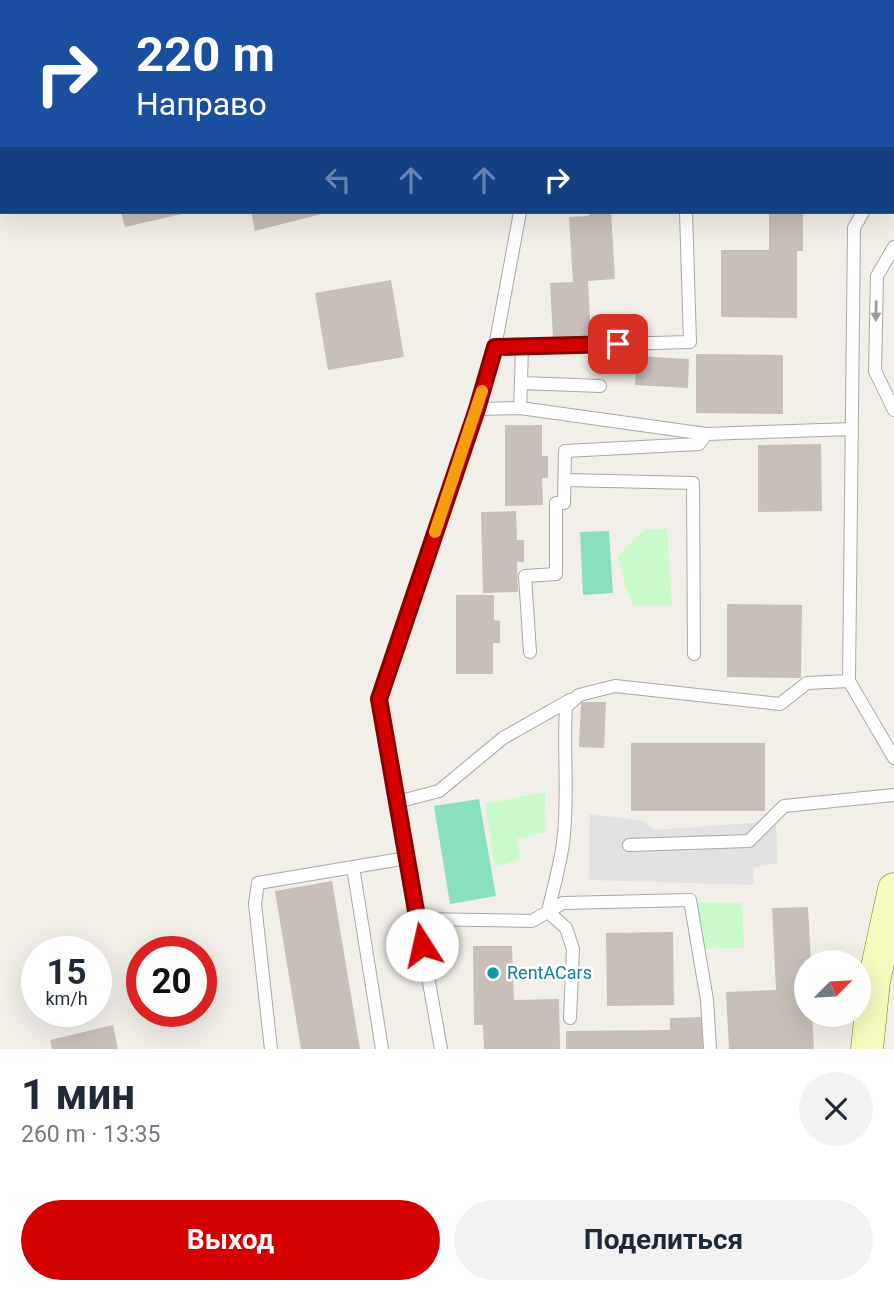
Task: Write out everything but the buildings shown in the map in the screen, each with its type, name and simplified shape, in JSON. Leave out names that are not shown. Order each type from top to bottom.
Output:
[{"type":"main road","points":[[867,1049],[874,981],[894,889]]},
{"type":"lane","points":[[441,1049],[379,699],[477,409],[495,347],[520,214]]},
{"type":"lane","points":[[495,347],[690,342],[686,214]]},
{"type":"lane","points":[[862,214],[854,228],[849,681],[894,758]]},
{"type":"lane","points":[[894,247],[877,276],[875,371],[894,410]]},
{"type":"lane","points":[[520,408],[522,346]]},
{"type":"lane","points":[[521,383],[600,386]]},
{"type":"lane","points":[[477,409],[520,408],[706,434],[852,429]]},
{"type":"lane","points":[[530,652],[524,576],[556,574],[556,503],[564,503],[565,451],[699,444],[706,434]]},
{"type":"lane","points":[[565,480],[693,483],[694,654]]},
{"type":"lane","points":[[397,802],[439,791],[503,738],[579,695],[615,686],[780,704],[807,683],[849,681]]},
{"type":"lane","points":[[548,912],[563,843],[566,708],[579,695]]},
{"type":"lane","points":[[629,845],[749,841],[784,806],[894,795]]},
{"type":"lane","points":[[271,1049],[255,904],[258,883],[407,858]]},
{"type":"lane","points":[[353,867],[382,1049]]},
{"type":"lane","points":[[418,919],[532,920],[563,903],[690,900],[707,1000],[710,1049]]},
{"type":"lane","points":[[548,912],[566,928],[573,949],[570,1017]]},
{"type":"green space","points":[[645,529],[667,529],[672,605],[634,606],[625,586],[618,556]]},
{"type":"green space","points":[[609,531],[613,593],[583,595],[580,532]]},
{"type":"green space","points":[[545,792],[546,832],[516,839],[521,859],[495,867],[485,804]]},
{"type":"green space","points":[[479,799],[496,896],[450,904],[434,806]]},
{"type":"green space","points":[[694,902],[742,903],[744,948],[699,949]]},
{"type":"shaded area","points":[[590,814],[643,821],[655,830],[776,821],[778,863],[753,868],[754,885],[589,880]]},
{"type":"slow traffic","points":[[435,532],[482,391]]},
{"type":"place","name":"RentACars","points":[[493,973]]},
{"type":"route","points":[[422,945],[379,699],[477,409],[495,347],[618,344]]}]
